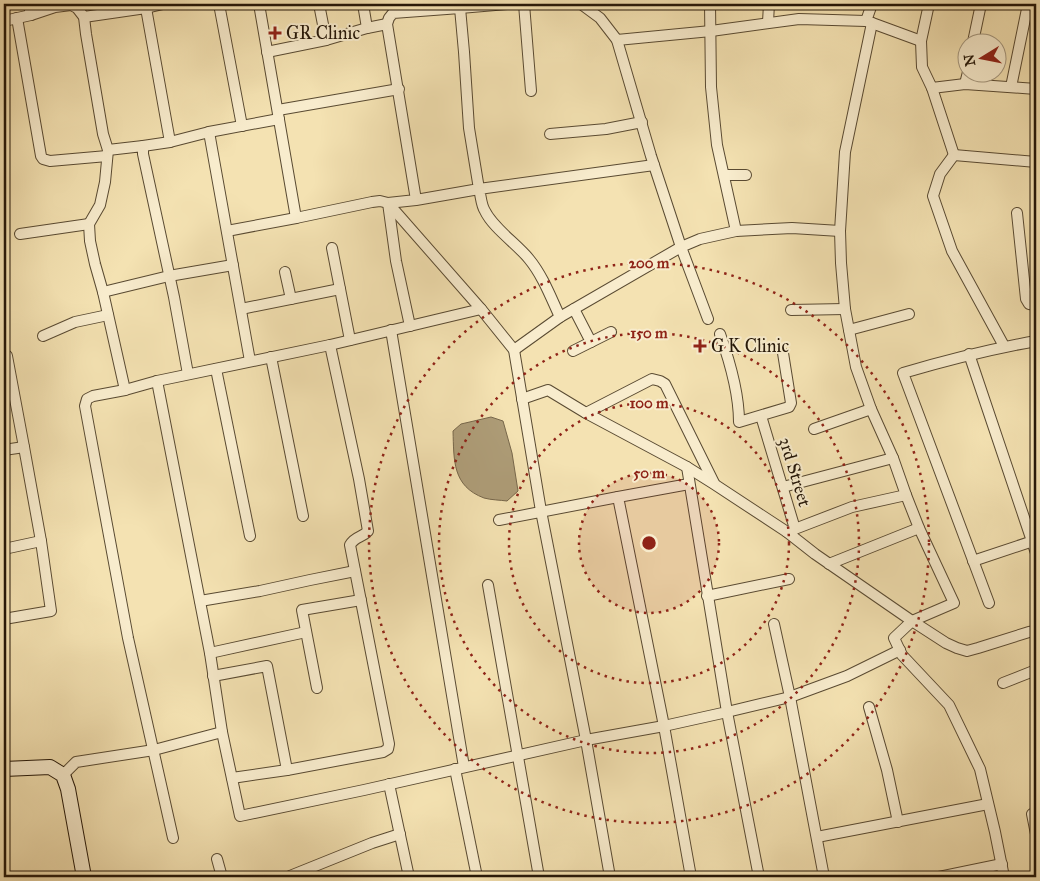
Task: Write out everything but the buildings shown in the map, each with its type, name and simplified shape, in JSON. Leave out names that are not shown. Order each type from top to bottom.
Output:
[{"type":"main road","points":[[4,769],[50,767],[63,775],[68,789],[84,877]]},
{"type":"street","points":[[84,17],[163,4]]},
{"type":"street","points":[[220,4],[242,126]]},
{"type":"street","points":[[259,4],[296,218]]},
{"type":"street","points":[[319,4],[326,40]]},
{"type":"street","points":[[363,4],[367,28]]},
{"type":"street","points":[[416,200],[387,24],[389,18],[393,13],[507,4]]},
{"type":"street","points":[[524,4],[531,91]]},
{"type":"street","points":[[580,4],[600,18],[617,40],[681,247],[708,318]]},
{"type":"street","points":[[710,4],[711,87],[717,145],[736,231]]},
{"type":"street","points":[[768,22],[769,4]]},
{"type":"street","points":[[872,4],[845,152],[840,231],[845,308],[856,367],[871,409],[893,458],[920,528],[954,603],[912,621],[894,638],[902,655],[948,705],[980,769],[1004,877]]},
{"type":"street","points":[[930,4],[921,41],[922,67],[932,88],[954,155]]},
{"type":"street","points":[[975,32],[981,4]]},
{"type":"street","points":[[1011,87],[1028,4]]},
{"type":"street","points":[[4,21],[17,18],[30,9],[70,5],[77,8],[84,17],[103,134],[108,153],[100,205],[89,224],[90,241],[125,390]]},
{"type":"street","points":[[146,8],[170,142]]},
{"type":"street","points":[[460,8],[469,128],[482,206],[493,223],[530,260],[540,274],[560,317]]},
{"type":"street","points":[[17,18],[43,159],[50,160],[108,153],[170,142],[242,126],[278,114],[399,89]]},
{"type":"street","points":[[617,40],[711,32],[768,22],[799,19],[869,22],[921,41]]},
{"type":"street","points":[[267,52],[326,40],[387,24]]},
{"type":"street","points":[[932,88],[965,84],[1036,89]]},
{"type":"street","points":[[550,134],[606,129],[642,122]]},
{"type":"street","points":[[209,132],[250,362]]},
{"type":"street","points":[[144,146],[144,154],[188,374]]},
{"type":"street","points":[[954,155],[1036,162]]},
{"type":"street","points":[[954,155],[940,174],[933,196],[952,251],[1004,346]]},
{"type":"street","points":[[227,231],[376,201],[388,203],[416,200],[654,164]]},
{"type":"street","points":[[724,175],[746,175]]},
{"type":"street","points":[[388,203],[481,309],[514,350],[541,511],[586,740],[610,877]]},
{"type":"street","points":[[388,203],[396,261],[410,326]]},
{"type":"street","points":[[1017,212],[1026,299],[1029,304],[1036,305]]},
{"type":"street","points":[[20,234],[89,224]]},
{"type":"street","points":[[514,350],[560,317],[681,247],[700,239],[736,231],[792,228],[840,231]]},
{"type":"street","points":[[332,248],[350,340]]},
{"type":"street","points":[[103,292],[169,276],[233,265]]},
{"type":"street","points":[[285,272],[291,298]]},
{"type":"street","points":[[241,308],[340,289]]},
{"type":"street","points":[[791,310],[845,308]]},
{"type":"street","points":[[173,838],[128,638],[85,406],[87,399],[157,380],[330,345],[481,309]]},
{"type":"street","points":[[574,309],[590,342]]},
{"type":"street","points":[[849,330],[909,314]]},
{"type":"street","points":[[43,336],[75,322],[108,315]]},
{"type":"street","points":[[391,330],[477,877]]},
{"type":"street","points":[[573,351],[610,332]]},
{"type":"street","points":[[720,334],[733,374],[740,422],[788,407],[791,403],[783,353]]},
{"type":"street","points":[[989,604],[903,373],[970,354],[1036,341]]},
{"type":"street","points":[[232,778],[288,770],[383,752],[388,749],[389,744],[350,545],[353,540],[368,531],[359,479],[330,345]]},
{"type":"street","points":[[970,354],[1034,541],[1036,553]]},
{"type":"street","points":[[4,356],[7,356],[24,447],[51,611],[4,619]]},
{"type":"street","points":[[271,357],[303,516]]},
{"type":"street","points":[[216,369],[250,536]]},
{"type":"street","points":[[586,413],[652,379],[660,381],[665,384],[714,484]]},
{"type":"street","points":[[157,380],[210,653],[222,732],[240,816],[586,740],[664,726],[790,697],[847,676],[900,650]]},
{"type":"street","points":[[522,399],[548,390],[586,413],[686,467],[791,530],[829,564],[912,621],[957,648],[967,651],[1028,632],[1036,632]]},
{"type":"street","points":[[814,429],[871,409]]},
{"type":"street","name":"3rd Street","points":[[761,416],[783,487],[791,530]]},
{"type":"street","points":[[4,450],[24,447]]},
{"type":"street","points":[[783,487],[893,458]]},
{"type":"street","points":[[686,467],[727,712],[760,877]]},
{"type":"street","points":[[499,520],[689,484]]},
{"type":"street","points":[[791,530],[852,507],[906,495]]},
{"type":"street","points":[[618,497],[664,726],[691,877]]},
{"type":"street","points":[[829,564],[920,528]]},
{"type":"street","points":[[973,561],[1034,541]]},
{"type":"street","points":[[4,549],[41,542]]},
{"type":"street","points":[[200,601],[260,591],[355,571]]},
{"type":"street","points":[[707,596],[789,579]]},
{"type":"street","points":[[488,585],[539,877]]},
{"type":"street","points":[[317,688],[302,610],[361,600]]},
{"type":"street","points":[[774,624],[790,697],[824,877]]},
{"type":"street","points":[[210,653],[306,632]]},
{"type":"street","points":[[214,676],[267,666],[288,770]]},
{"type":"street","points":[[1002,682],[1036,670]]},
{"type":"street","points":[[869,707],[887,770],[898,822]]},
{"type":"street","points":[[63,775],[76,762],[154,750],[222,732]]},
{"type":"street","points":[[389,784],[410,877]]},
{"type":"street","points":[[817,837],[988,804]]},
{"type":"street","points":[[1032,814],[1036,834]]},
{"type":"street","points":[[290,877],[372,843],[400,834]]},
{"type":"street","points":[[217,859],[222,877]]},
{"type":"street","points":[[940,877],[1002,864]]},
{"type":"shaded area","points":[[491,417],[503,421],[512,453],[518,491],[507,501],[484,498],[466,487],[460,479],[455,462],[453,431],[461,424]]},
{"type":"place","name":"GR Clinic","points":[[275,33]]},
{"type":"place","name":"G K Clinic","points":[[700,346]]}]
